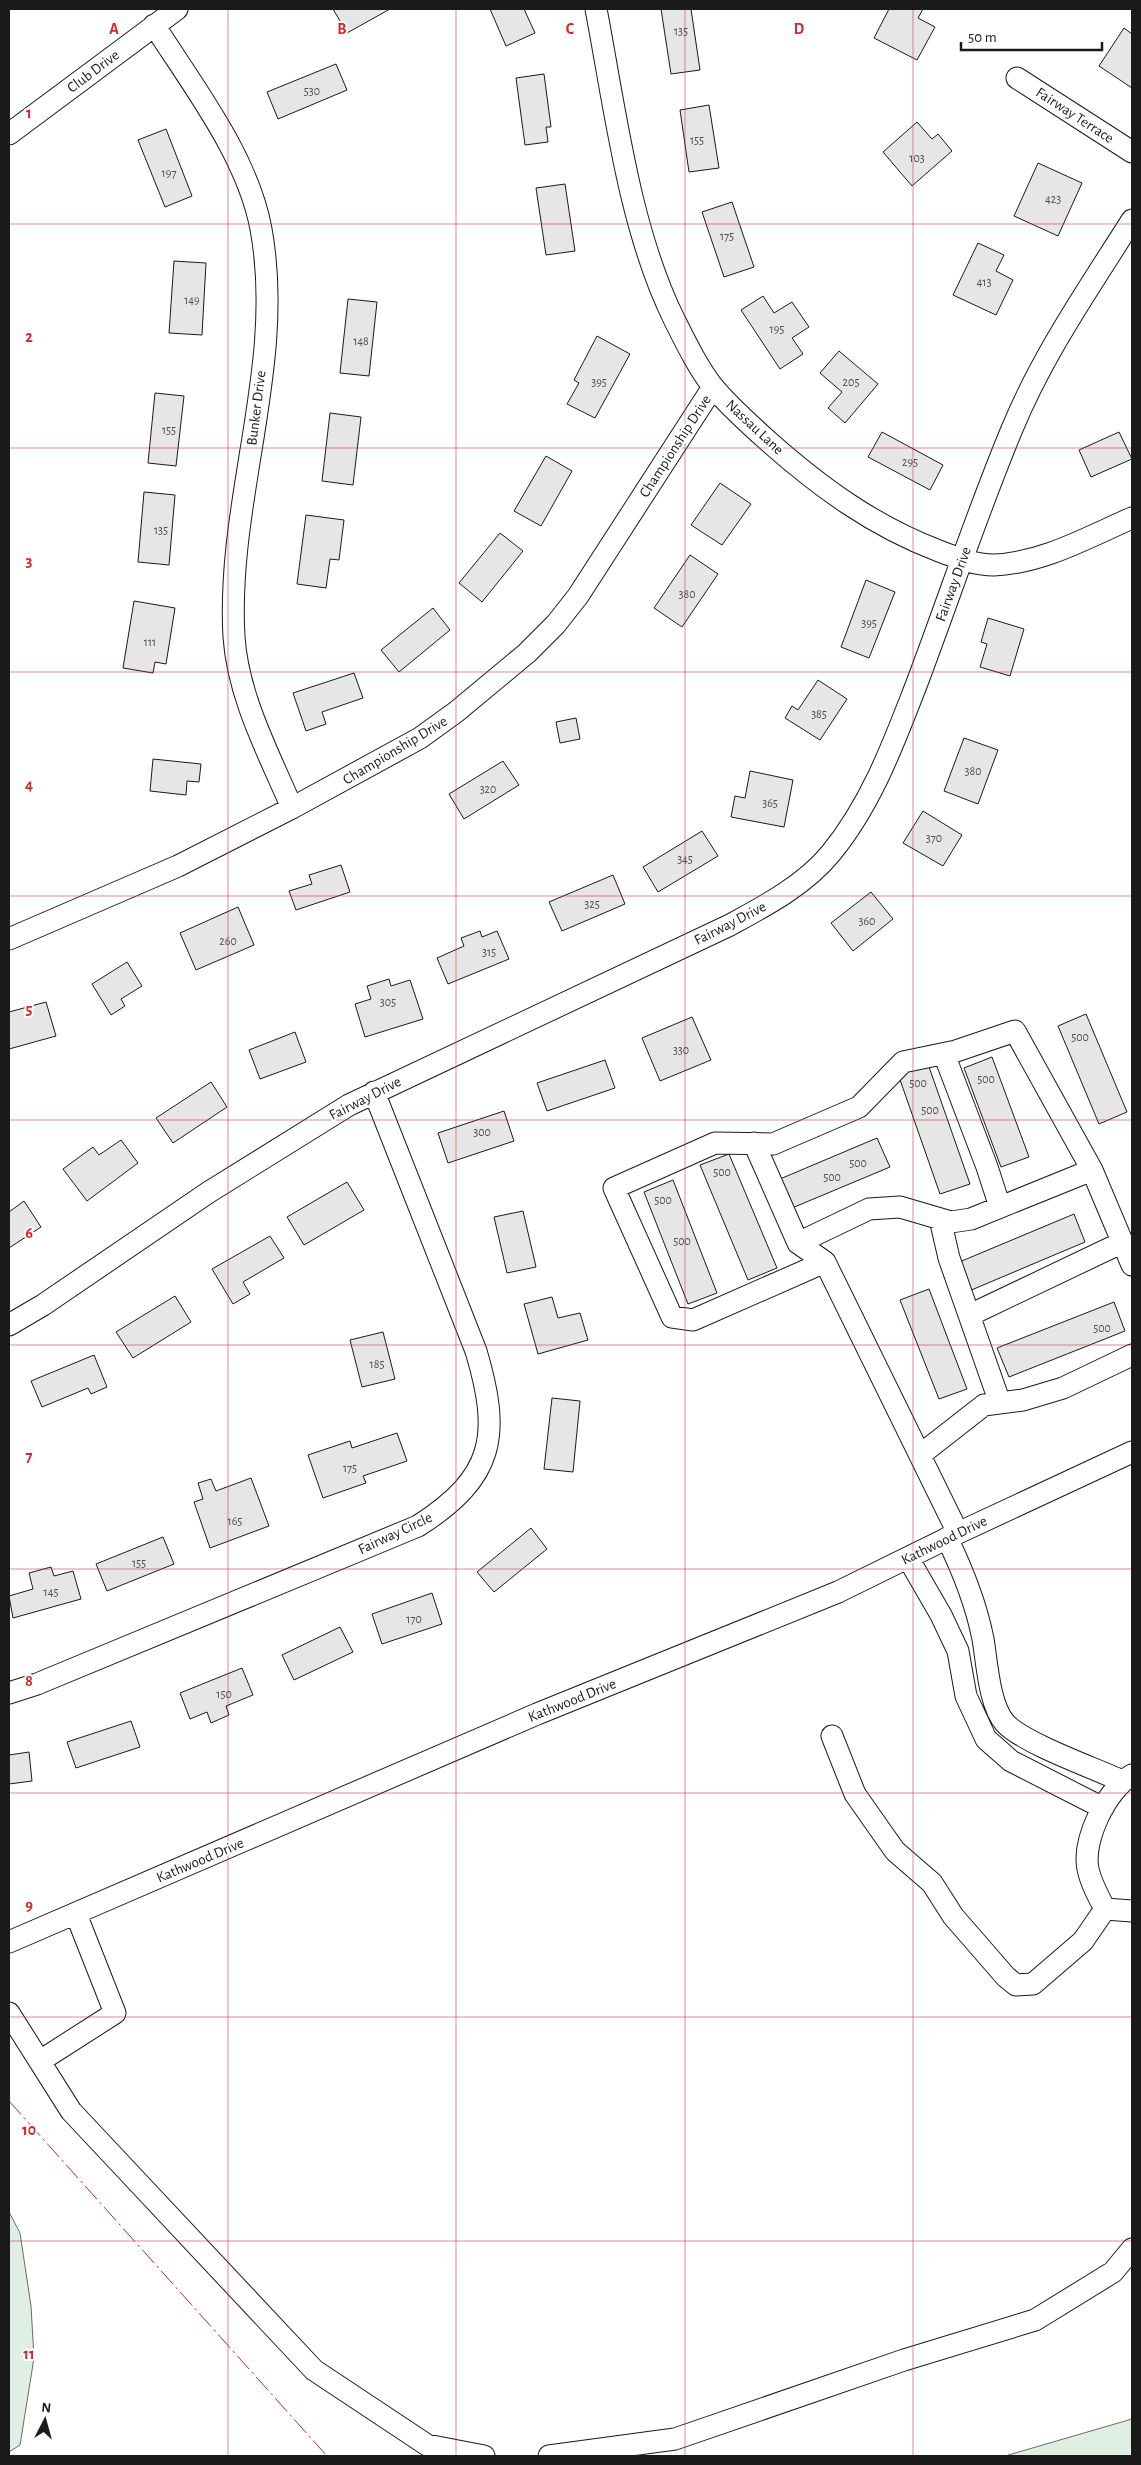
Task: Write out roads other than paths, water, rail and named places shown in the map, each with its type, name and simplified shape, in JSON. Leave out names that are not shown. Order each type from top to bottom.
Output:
[{"type":"street","name":"Club Drive","points":[[9,134],[177,9]]},
{"type":"street","name":"Nassau Lane","points":[[596,9],[642,234],[673,318],[713,387],[776,448],[819,485],[848,506],[884,527],[962,560],[992,565],[1033,559],[1132,518]]},
{"type":"street","name":"Bunker Drive","points":[[154,25],[240,166],[254,200],[261,228],[268,299],[237,557],[234,638],[240,672],[252,715],[292,808]]},
{"type":"street","name":"Fairway Terrace","points":[[1017,78],[1132,152]]},
{"type":"street","name":"Fairway Drive","points":[[9,1325],[43,1305],[209,1192],[334,1114],[374,1092],[730,925],[764,906],[812,871],[830,854],[855,820],[877,782],[1030,388],[1065,326],[1132,220]]},
{"type":"street","name":"Championship Drive","points":[[9,939],[178,866],[292,808],[420,738],[456,712],[513,665],[556,624],[578,596],[713,387]]},
{"type":"street","points":[[825,1262],[692,1320],[672,1318],[614,1188],[714,1143],[773,1144],[859,1107],[904,1062],[944,1054],[1015,1031],[1092,1170],[1132,1265]]},
{"type":"street","points":[[944,1054],[987,1167],[1000,1207]]},
{"type":"street","name":"Fairway Circle","points":[[9,1693],[37,1684],[418,1526],[443,1510],[461,1494],[479,1469],[487,1446],[489,1424],[484,1377],[476,1351],[374,1092]]},
{"type":"street","points":[[754,1143],[798,1243],[825,1262],[920,1455],[953,1535],[983,1639],[990,1691],[1005,1723],[1030,1740],[1127,1778],[1103,1808],[1090,1838],[1087,1868],[1094,1888],[1105,1909]]},
{"type":"street","points":[[798,1243],[869,1209],[900,1207],[951,1222],[971,1219],[1092,1170]]},
{"type":"street","points":[[940,1219],[949,1258],[1000,1403]]},
{"type":"street","points":[[970,1315],[1123,1242]]},
{"type":"street","points":[[920,1455],[984,1405],[1023,1400],[1062,1388],[1132,1355]]},
{"type":"street","name":"Kathwood Drive","points":[[9,1942],[537,1714],[838,1592],[953,1535],[1132,1452]]},
{"type":"street","points":[[908,1558],[941,1615],[958,1651],[966,1696],[986,1739],[1011,1761],[1103,1808]]},
{"type":"street","points":[[941,1615],[972,1599]]},
{"type":"street","points":[[832,1736],[855,1794],[895,1851],[932,1883],[953,1916],[1006,1977],[1016,1985],[1033,1984],[1082,1940],[1105,1909]]},
{"type":"street","points":[[1105,1909],[1132,1911]]},
{"type":"street","points":[[40,2061],[115,2013],[76,1914]]},
{"type":"street","points":[[9,2013],[71,2111],[314,2370],[427,2445],[484,2456]]},
{"type":"street","points":[[549,2456],[676,2439],[904,2360],[1035,2320],[1113,2272],[1132,2249]]}]
